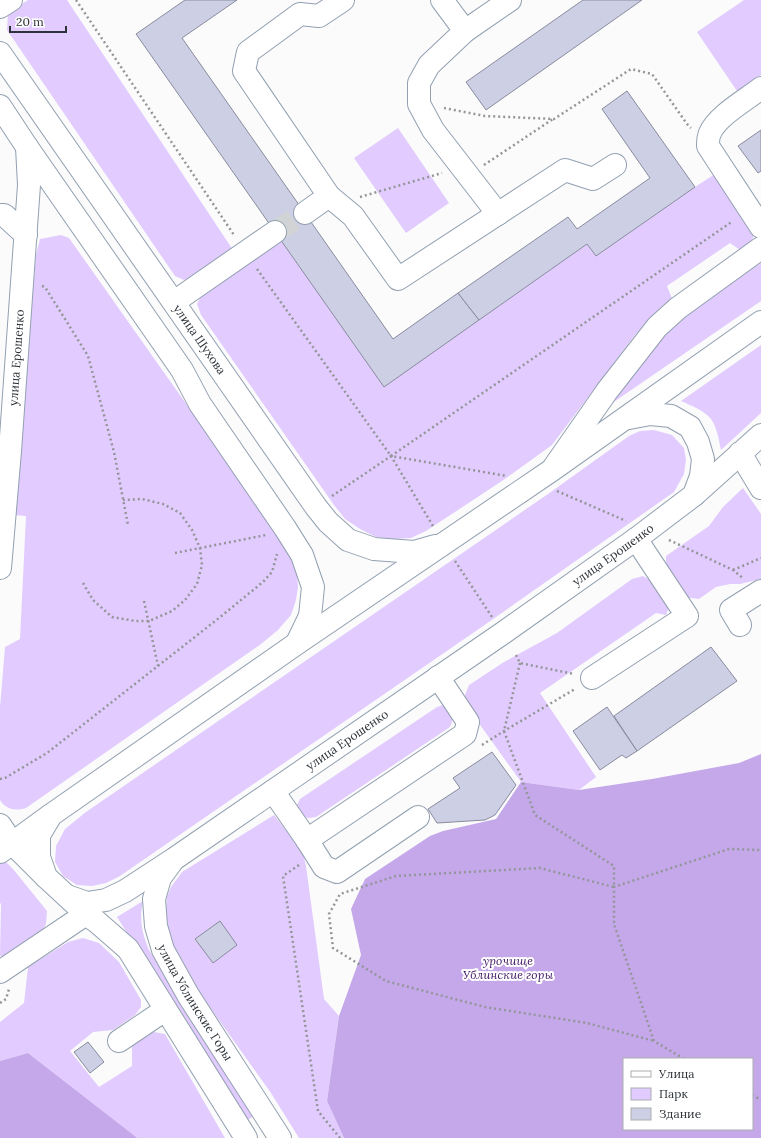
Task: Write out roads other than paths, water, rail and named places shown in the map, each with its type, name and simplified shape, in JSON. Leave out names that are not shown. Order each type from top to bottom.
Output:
[{"type":"main road","points":[[0,7],[11,0]]},
{"type":"main road","points":[[343,0],[319,16],[296,7],[248,52],[244,71],[329,196],[353,216],[398,279],[565,170],[593,179],[615,165]]},
{"type":"main road","points":[[442,0],[465,31]]},
{"type":"main road","points":[[498,214],[433,130],[419,104],[419,83],[429,65],[465,31],[510,0]]},
{"type":"main road","name":"улица Шухова","points":[[0,53],[316,507],[328,522],[348,540],[374,549],[414,552],[444,544]]},
{"type":"main road","points":[[761,88],[722,117],[709,134],[708,146],[761,228]]},
{"type":"main road","points":[[0,106],[182,370],[200,404],[286,528],[302,555],[313,587],[310,616],[296,644]]},
{"type":"main road","name":"улица Ерошенко","points":[[0,568],[5,452],[23,282],[29,185],[27,147]]},
{"type":"main road","points":[[305,213],[329,196]]},
{"type":"main road","points":[[0,215],[4,215],[26,235]]},
{"type":"main road","points":[[174,302],[275,232]]},
{"type":"main road","name":"улица Ерошенко","points":[[544,476],[657,327],[678,308],[761,248]]},
{"type":"main road","name":"улица Ерошенко","points":[[6,847],[296,644],[544,476],[761,322]]},
{"type":"main road","name":"улица Ерошенко","points":[[625,419],[650,414],[671,416],[690,427],[698,442],[703,459],[701,476],[694,495]]},
{"type":"main road","name":"улица Ерошенко","points":[[51,815],[39,835],[39,857],[46,877],[65,895],[87,903],[106,900],[125,892],[438,678],[642,534],[694,495],[761,435]]},
{"type":"main road","points":[[740,453],[761,488]]},
{"type":"main road","points":[[592,678],[687,616],[642,534]]},
{"type":"main road","points":[[740,624],[731,610],[760,591]]},
{"type":"main road","points":[[307,840],[465,734],[468,722],[438,678]]},
{"type":"main road","points":[[273,791],[324,867],[337,872],[418,817]]},
{"type":"main road","name":"улица Ерошенко","points":[[0,814],[15,822],[51,815]]},
{"type":"main road","points":[[0,825],[6,847],[46,877]]},
{"type":"main road","name":"улица Ублинские Горы","points":[[174,859],[160,878],[154,899],[156,926],[163,950],[188,995],[280,1138]]},
{"type":"main road","points":[[65,895],[128,949],[246,1138]]},
{"type":"main road","points":[[0,972],[86,914]]},
{"type":"main road","points":[[119,1041],[165,1010]]},
{"type":"tunnel","points":[[275,232],[305,213]]},
{"type":"park label","name":"урочище Ублинские горы","points":[[508,968]]}]
